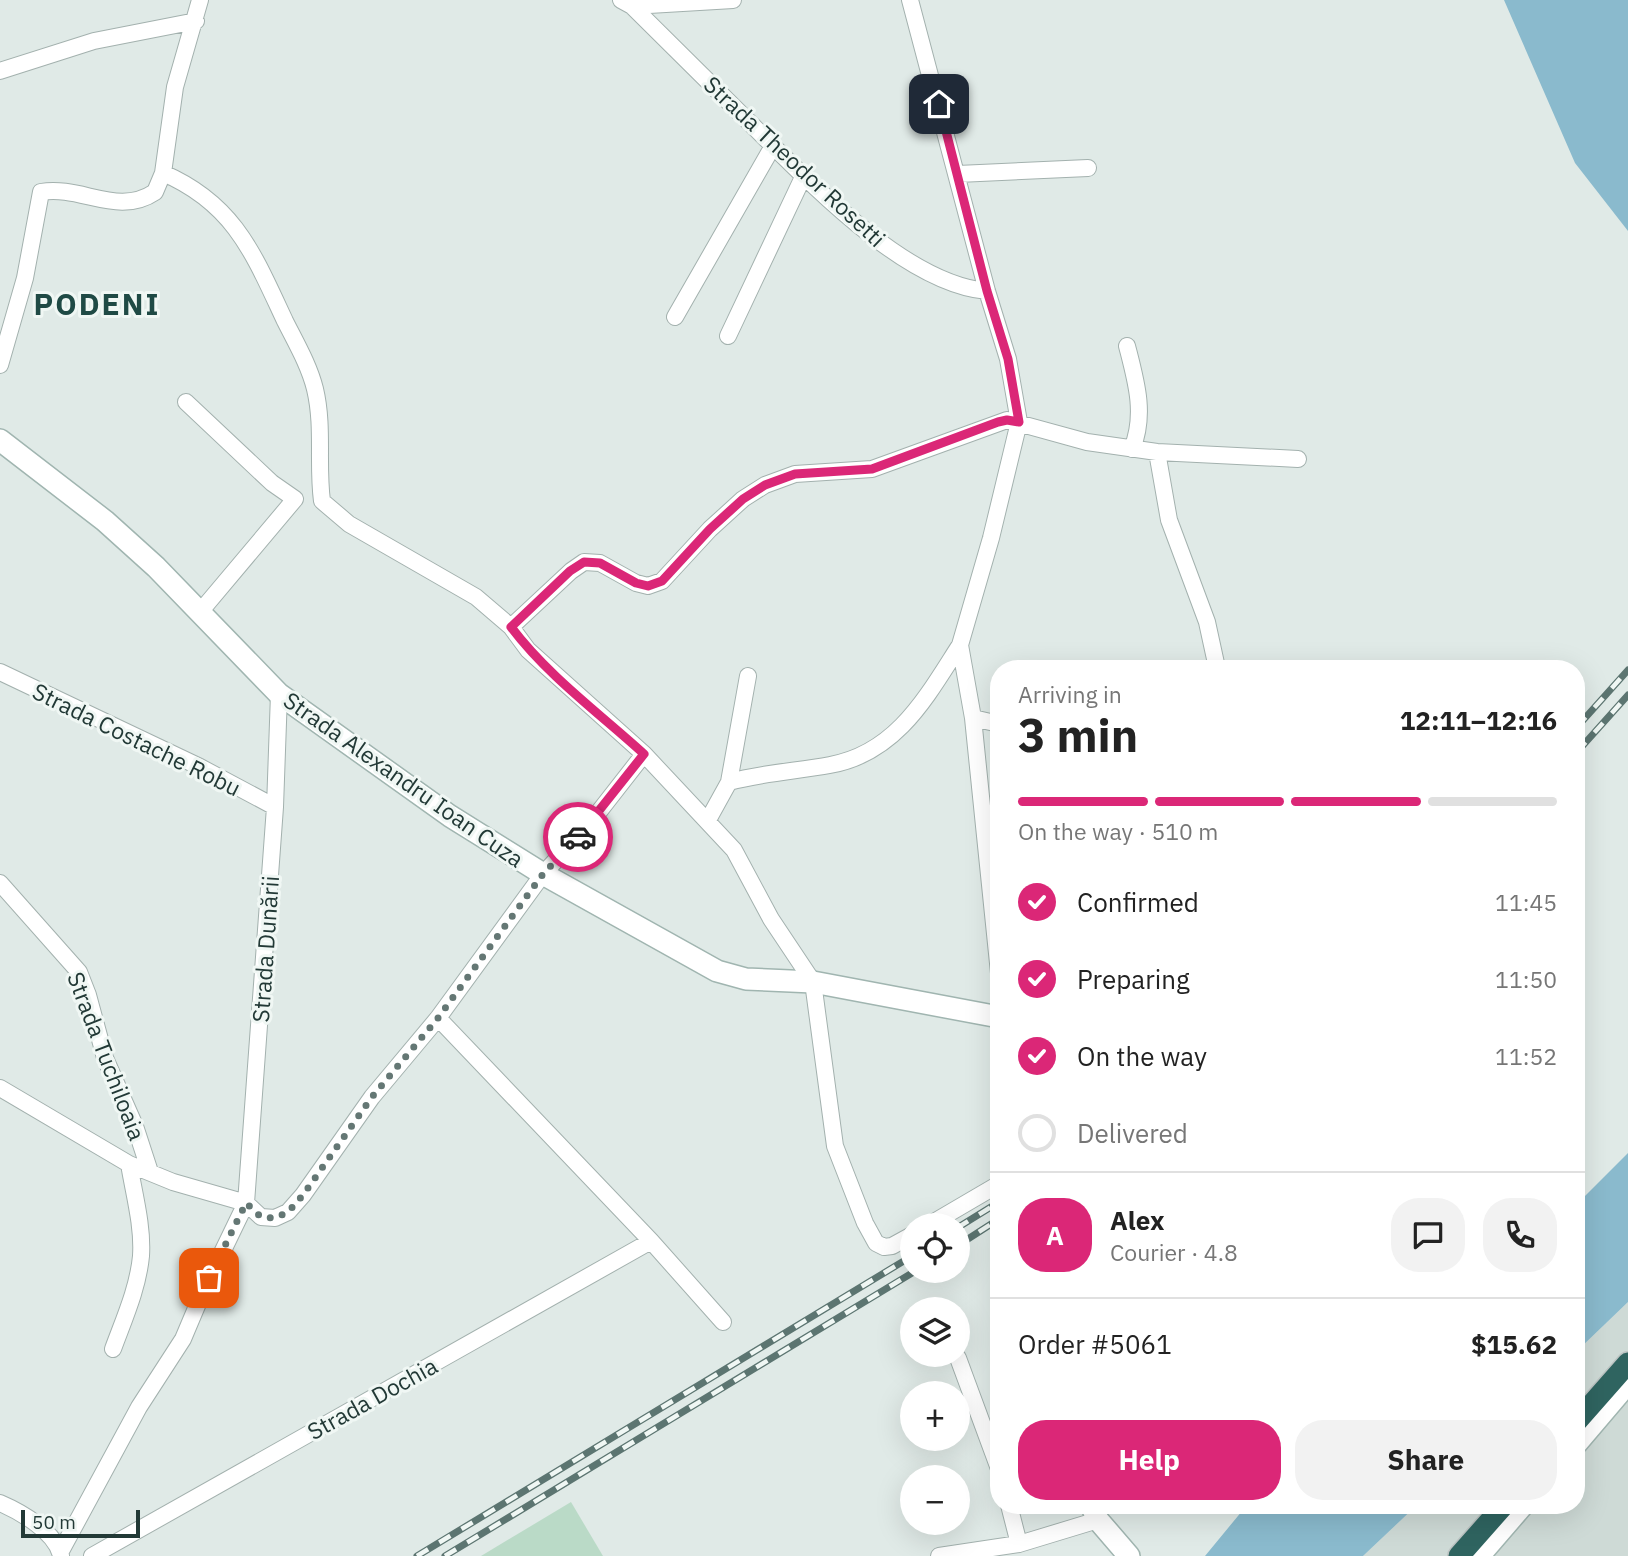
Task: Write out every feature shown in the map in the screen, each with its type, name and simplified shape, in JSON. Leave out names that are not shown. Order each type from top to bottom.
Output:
[{"type":"highway","points":[[1585,1413],[1628,1363]]},
{"type":"highway","points":[[1459,1556],[1496,1514]]},
{"type":"street","points":[[0,365],[25,278],[41,192],[64,190],[112,202],[133,203],[155,192],[163,173],[175,87],[200,0]]},
{"type":"street","points":[[626,3],[733,0]]},
{"type":"street","points":[[729,782],[834,764],[890,739],[918,711],[960,645],[991,538],[1019,422],[1008,359],[987,291],[910,0]]},
{"type":"street","name":"Strada Theodor Rosetti","points":[[626,3],[804,175],[894,252],[965,289],[987,291]]},
{"type":"street","points":[[0,71],[93,41],[195,21]]},
{"type":"street","points":[[675,317],[773,146]]},
{"type":"street","points":[[958,174],[1088,168]]},
{"type":"street","points":[[163,173],[187,183],[220,208],[241,232],[257,259],[306,361],[315,388],[321,437],[322,501]]},
{"type":"street","points":[[728,337],[804,175]]},
{"type":"street","points":[[1126,346],[1138,390],[1140,430],[1132,449]]},
{"type":"street","points":[[186,402],[272,483],[295,499],[322,501],[349,524],[476,597],[511,627],[528,650],[552,673],[644,754],[734,850],[771,919],[813,982],[835,1146],[853,1197],[876,1243],[884,1247],[900,1242]]},
{"type":"street","points":[[511,627],[556,583],[584,562],[600,563],[636,583],[648,586],[662,581],[710,529],[743,499],[765,485],[795,474],[872,469],[1007,420],[1087,442],[1132,449],[1298,459]]},
{"type":"street","name":"Strada Alexandru Ioan Cuza","points":[[0,440],[105,521],[200,612],[279,694],[450,817],[543,874],[717,971],[746,979],[813,982],[990,1015]]},
{"type":"street","points":[[1157,452],[1169,520],[1207,622],[1215,660]]},
{"type":"street","points":[[200,612],[295,499]]},
{"type":"street","points":[[960,645],[973,718],[990,885]]},
{"type":"street","name":"Strada Costache Robu","points":[[0,672],[200,767],[275,807]]},
{"type":"street","points":[[708,820],[729,782],[747,676]]},
{"type":"street","name":"Strada Dunării","points":[[246,1203],[275,807],[279,694]]},
{"type":"street","points":[[973,718],[990,722]]},
{"type":"street","points":[[0,1088],[130,1164],[173,1182],[246,1203],[261,1217],[275,1218],[288,1212],[372,1097],[438,1018],[543,874],[587,827],[644,754]]},
{"type":"street","name":"Strada Tuchiloaia","points":[[0,883],[79,972],[105,1058],[135,1126],[149,1172]]},
{"type":"street","points":[[438,1018],[651,1241],[723,1322]]},
{"type":"street","name":"Strada Tuchiloaia","points":[[113,1349],[134,1292],[141,1255],[130,1164]]},
{"type":"street","points":[[949,1213],[990,1189]]},
{"type":"street","points":[[0,1503],[28,1518],[48,1535],[61,1554],[139,1407],[183,1339],[246,1203]]},
{"type":"street","name":"Strada Dochia","points":[[92,1556],[651,1241]]},
{"type":"street","points":[[961,1367],[990,1445]]},
{"type":"street","points":[[1585,1434],[1628,1384]]},
{"type":"street","points":[[1011,1514],[1019,1544]]},
{"type":"street","points":[[940,1556],[1019,1544],[1089,1514]]},
{"type":"street","points":[[1096,1514],[1129,1556]]},
{"type":"street","points":[[1479,1556],[1515,1514]]},
{"type":"shaded area","points":[[1628,1302],[1628,1556],[1363,1556],[1407,1514],[1585,1514],[1585,1343]]},
{"type":"green space","points":[[571,1502],[603,1556],[481,1556]]},
{"type":"water","points":[[1504,0],[1628,0],[1628,231],[1575,163]]},
{"type":"water","points":[[1628,1153],[1628,1302],[1585,1343],[1585,1196]]},
{"type":"water","points":[[1240,1514],[1407,1514],[1363,1556],[1205,1556]]},
{"type":"railway","points":[[1585,718],[1628,670]]},
{"type":"railway","points":[[1585,743],[1628,695]]},
{"type":"railway","points":[[970,1220],[990,1208]]},
{"type":"railway","points":[[970,1238],[990,1225]]},
{"type":"railway","points":[[417,1556],[900,1263]]},
{"type":"railway","points":[[445,1556],[900,1280]]},
{"type":"way so far","points":[[209,1278],[246,1203],[261,1217],[275,1218],[288,1212],[328,1162],[372,1097],[438,1018],[543,874],[578,837]]},
{"type":"district","name":"PODENI","points":[[97,303]]},
{"type":"route","points":[[578,837],[644,754],[552,673],[528,650],[511,627],[549,590],[584,562],[600,563],[636,583],[648,586],[662,581],[710,529],[743,499],[765,485],[795,474],[872,469],[998,422],[1019,422],[1008,359],[987,291],[939,104]]}]
